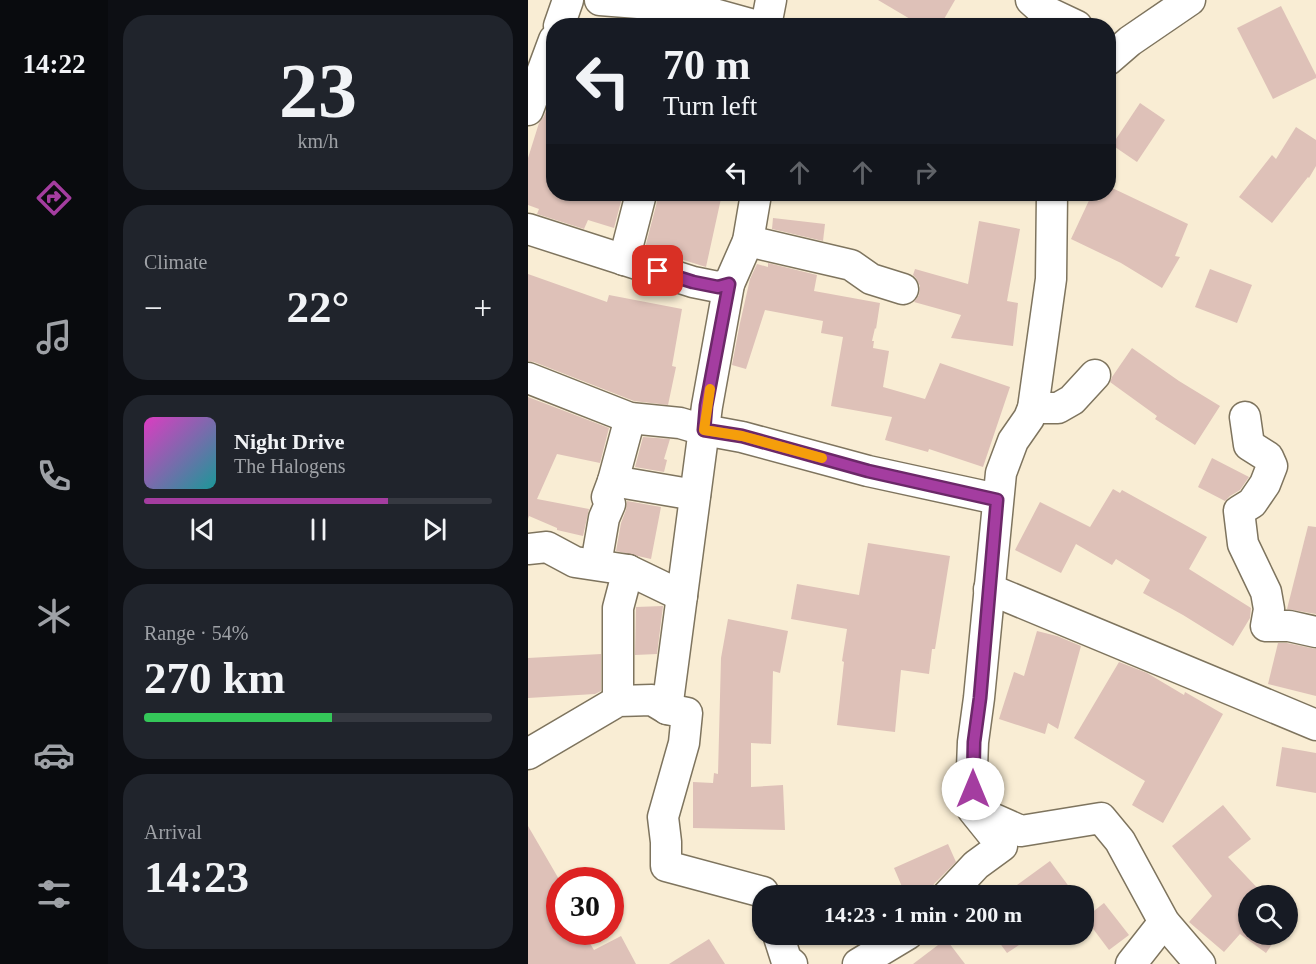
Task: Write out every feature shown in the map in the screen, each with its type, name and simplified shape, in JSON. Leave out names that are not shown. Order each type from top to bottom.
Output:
[{"type":"street","points":[[562,18],[568,0]]},
{"type":"street","points":[[600,0],[687,16]]},
{"type":"street","points":[[768,18],[771,0]]},
{"type":"street","points":[[1116,46],[1190,0]]},
{"type":"street","points":[[1034,12],[1052,18]]},
{"type":"street","points":[[528,110],[546,62]]},
{"type":"street","points":[[624,260],[639,201]]},
{"type":"street","points":[[667,709],[706,406],[729,284],[748,241],[755,201]]},
{"type":"street","points":[[958,885],[976,866],[1002,846],[973,810],[974,742],[1000,473],[1013,441],[1033,408],[1051,279],[1052,201]]},
{"type":"street","points":[[528,229],[693,282],[718,287],[729,284]]},
{"type":"street","points":[[748,241],[851,265],[871,279],[903,289]]},
{"type":"street","points":[[1033,408],[1058,408],[1072,400],[1095,375]]},
{"type":"street","points":[[528,378],[630,418],[680,423],[704,430],[742,436],[868,471],[997,500]]},
{"type":"street","points":[[1245,417],[1249,445],[1268,457],[1272,466],[1265,484],[1252,503],[1239,511],[1243,544],[1266,592],[1269,609],[1266,626],[1289,626],[1316,632]]},
{"type":"street","points":[[596,564],[604,518],[610,504],[606,497],[613,482],[630,418]]},
{"type":"street","points":[[613,482],[695,495]]},
{"type":"street","points":[[528,549],[547,547],[575,562],[628,570],[682,596]]},
{"type":"street","points":[[618,701],[618,608],[628,570]]},
{"type":"street","points":[[989,590],[1316,725]]},
{"type":"street","points":[[528,754],[618,701],[652,700],[667,709],[687,713],[684,743],[663,817],[666,866],[752,889]]},
{"type":"street","points":[[973,810],[1021,831],[1101,818],[1120,841],[1164,922],[1200,964]]},
{"type":"street","points":[[1131,964],[1164,922]]},
{"type":"street","points":[[782,945],[786,959],[792,964]]},
{"type":"street","points":[[858,964],[890,945]]},
{"type":"building","points":[[878,0],[955,0],[945,18],[908,18]]},
{"type":"building","points":[[1281,6],[1316,78],[1273,99],[1237,28]]},
{"type":"building","points":[[1140,103],[1165,120],[1137,162],[1116,148],[1116,139]]},
{"type":"building","points":[[546,111],[546,201],[621,201],[614,228],[588,220],[584,229],[537,214],[539,209],[528,205],[528,158],[539,123]]},
{"type":"building","points":[[1296,127],[1316,140],[1316,166],[1272,223],[1239,197],[1272,155],[1276,159]]},
{"type":"building","points":[[1116,190],[1188,224],[1175,256],[1180,257],[1162,288],[1121,263],[1071,239],[1089,201],[1116,201]]},
{"type":"building","points":[[657,201],[720,201],[706,267],[645,248]]},
{"type":"building","points":[[773,218],[825,224],[823,241],[772,229]]},
{"type":"building","points":[[979,221],[1020,229],[1007,301],[1018,303],[1013,346],[951,338],[961,315],[914,302],[919,295],[920,286],[913,275],[915,269],[968,284]]},
{"type":"building","points":[[768,263],[817,275],[814,291],[880,303],[872,341],[874,341],[873,348],[889,351],[883,387],[925,399],[940,363],[1010,387],[983,467],[929,449],[928,452],[885,440],[892,417],[831,406],[843,337],[821,333],[823,321],[765,310],[746,369],[732,365],[750,279],[757,264],[768,267]]},
{"type":"building","points":[[1210,269],[1252,285],[1237,323],[1195,307]]},
{"type":"building","points":[[528,274],[607,302],[609,295],[682,309],[672,366],[676,367],[668,405],[634,401],[528,361]]},
{"type":"building","points":[[1132,348],[1220,406],[1195,445],[1155,419],[1157,416],[1110,382]]},
{"type":"building","points":[[528,397],[609,428],[600,463],[557,454],[537,499],[589,509],[583,536],[557,530],[529,516],[528,519]]},
{"type":"building","points":[[643,437],[670,439],[664,459],[667,460],[664,472],[635,467]]},
{"type":"building","points":[[1212,458],[1249,477],[1240,490],[1225,501],[1198,487]]},
{"type":"building","points":[[1113,489],[1120,493],[1122,490],[1207,537],[1189,569],[1251,608],[1250,618],[1233,646],[1143,593],[1150,580],[1116,559],[1112,565],[1076,544],[1061,573],[1015,550],[1040,502],[1090,527]]},
{"type":"building","points":[[627,501],[661,507],[651,559],[616,551]]},
{"type":"building","points":[[1308,526],[1316,527],[1316,614],[1287,609]]},
{"type":"building","points":[[868,543],[950,556],[929,674],[901,670],[895,732],[837,725],[847,629],[791,619],[797,584],[859,595]]},
{"type":"building","points":[[663,606],[657,654],[635,655],[636,607]]},
{"type":"building","points":[[728,619],[788,631],[780,673],[773,671],[771,744],[751,743],[751,787],[783,785],[785,830],[693,828],[693,782],[713,783],[714,773],[718,774],[721,658]]},
{"type":"building","points":[[1037,631],[1081,646],[1058,729],[1048,723],[1045,734],[999,719],[1014,672],[1024,676]]},
{"type":"building","points":[[1278,643],[1316,649],[1316,696],[1268,684]]},
{"type":"building","points":[[601,654],[601,691],[595,694],[528,698],[528,658]]},
{"type":"building","points":[[1119,662],[1147,673],[1184,695],[1185,692],[1223,714],[1163,823],[1132,805],[1145,781],[1074,738]]},
{"type":"building","points":[[1282,747],[1316,753],[1316,793],[1276,786]]},
{"type":"building","points":[[1223,805],[1251,839],[1228,857],[1255,885],[1238,885],[1238,936],[1224,952],[1189,922],[1212,896],[1172,846]]},
{"type":"building","points":[[528,826],[552,867],[546,867],[546,945],[591,945],[594,950],[604,945],[624,945],[624,942],[636,964],[528,964]]},
{"type":"building","points":[[948,844],[956,862],[934,885],[901,885],[894,868]]},
{"type":"building","points":[[1050,861],[1068,885],[1017,885]]},
{"type":"building","points":[[1104,903],[1129,935],[1109,950],[1094,930],[1094,911]]},
{"type":"building","points":[[709,939],[725,964],[669,964]]},
{"type":"building","points":[[938,945],[951,945],[965,964],[913,964]]},
{"type":"building","points":[[1001,945],[1019,945],[1007,953]]},
{"type":"building","points":[[1255,945],[1271,945],[1266,953]]},
{"type":"slow traffic","points":[[710,389],[704,430],[742,436],[822,458]]},
{"type":"route","points":[[658,271],[718,287],[729,284],[706,406],[704,430],[742,436],[868,471],[997,500],[980,698],[974,742],[973,789]]}]
